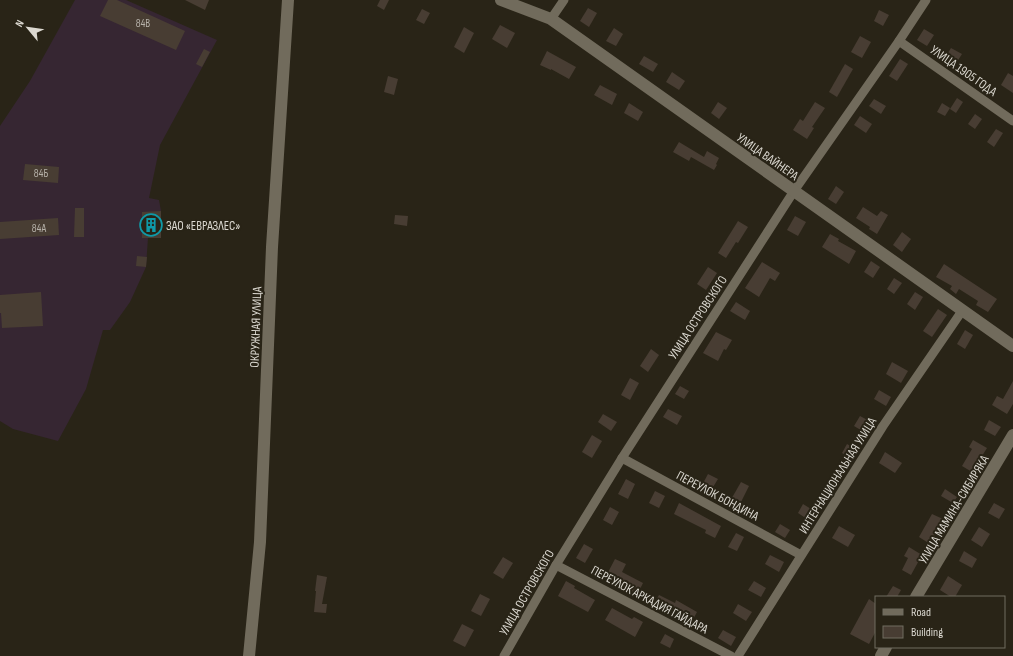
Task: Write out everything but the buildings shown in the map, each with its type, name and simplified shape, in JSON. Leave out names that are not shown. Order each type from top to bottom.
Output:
[{"type":"street","name":"ОКРУЖНАЯ УЛИЦА","points":[[249,656],[260,542],[272,247],[288,0]]},
{"type":"street","name":"УЛИЦА ВАЙНЕРА","points":[[501,0],[551,19],[1013,346]]},
{"type":"street","points":[[551,19],[564,0]]},
{"type":"street","name":"УЛИЦА ОСТРОВСКОГО","points":[[504,656],[556,565],[622,458],[794,191],[926,0]]},
{"type":"street","name":"УЛИЦА 1905 ГОДА","points":[[899,41],[1013,121]]},
{"type":"street","name":"ИНТЕРНАЦИОНАЛЬНАЯ УЛИЦА","points":[[738,656],[883,426],[962,311]]},
{"type":"street","name":"УЛИЦА МАМИНА-СИБИРЯКА","points":[[917,596],[1013,435]]},
{"type":"street","name":"ПЕРЕУЛОК БОНДИНА","points":[[622,458],[801,555]]},
{"type":"street","name":"ПЕРЕУЛОК АРКАДИЯ ГАЙДАРА","points":[[556,565],[731,656]]},
{"type":"shaded area","points":[[75,0],[126,0],[217,40],[160,145],[149,198],[159,200],[161,211],[161,238],[148,238],[146,267],[130,302],[110,330],[103,330],[86,389],[58,441],[13,429],[0,421],[0,126],[30,81]]},
{"type":"place","name":"ЗАО «ЕВРАЗЛЕС»","points":[[151,225]]}]
